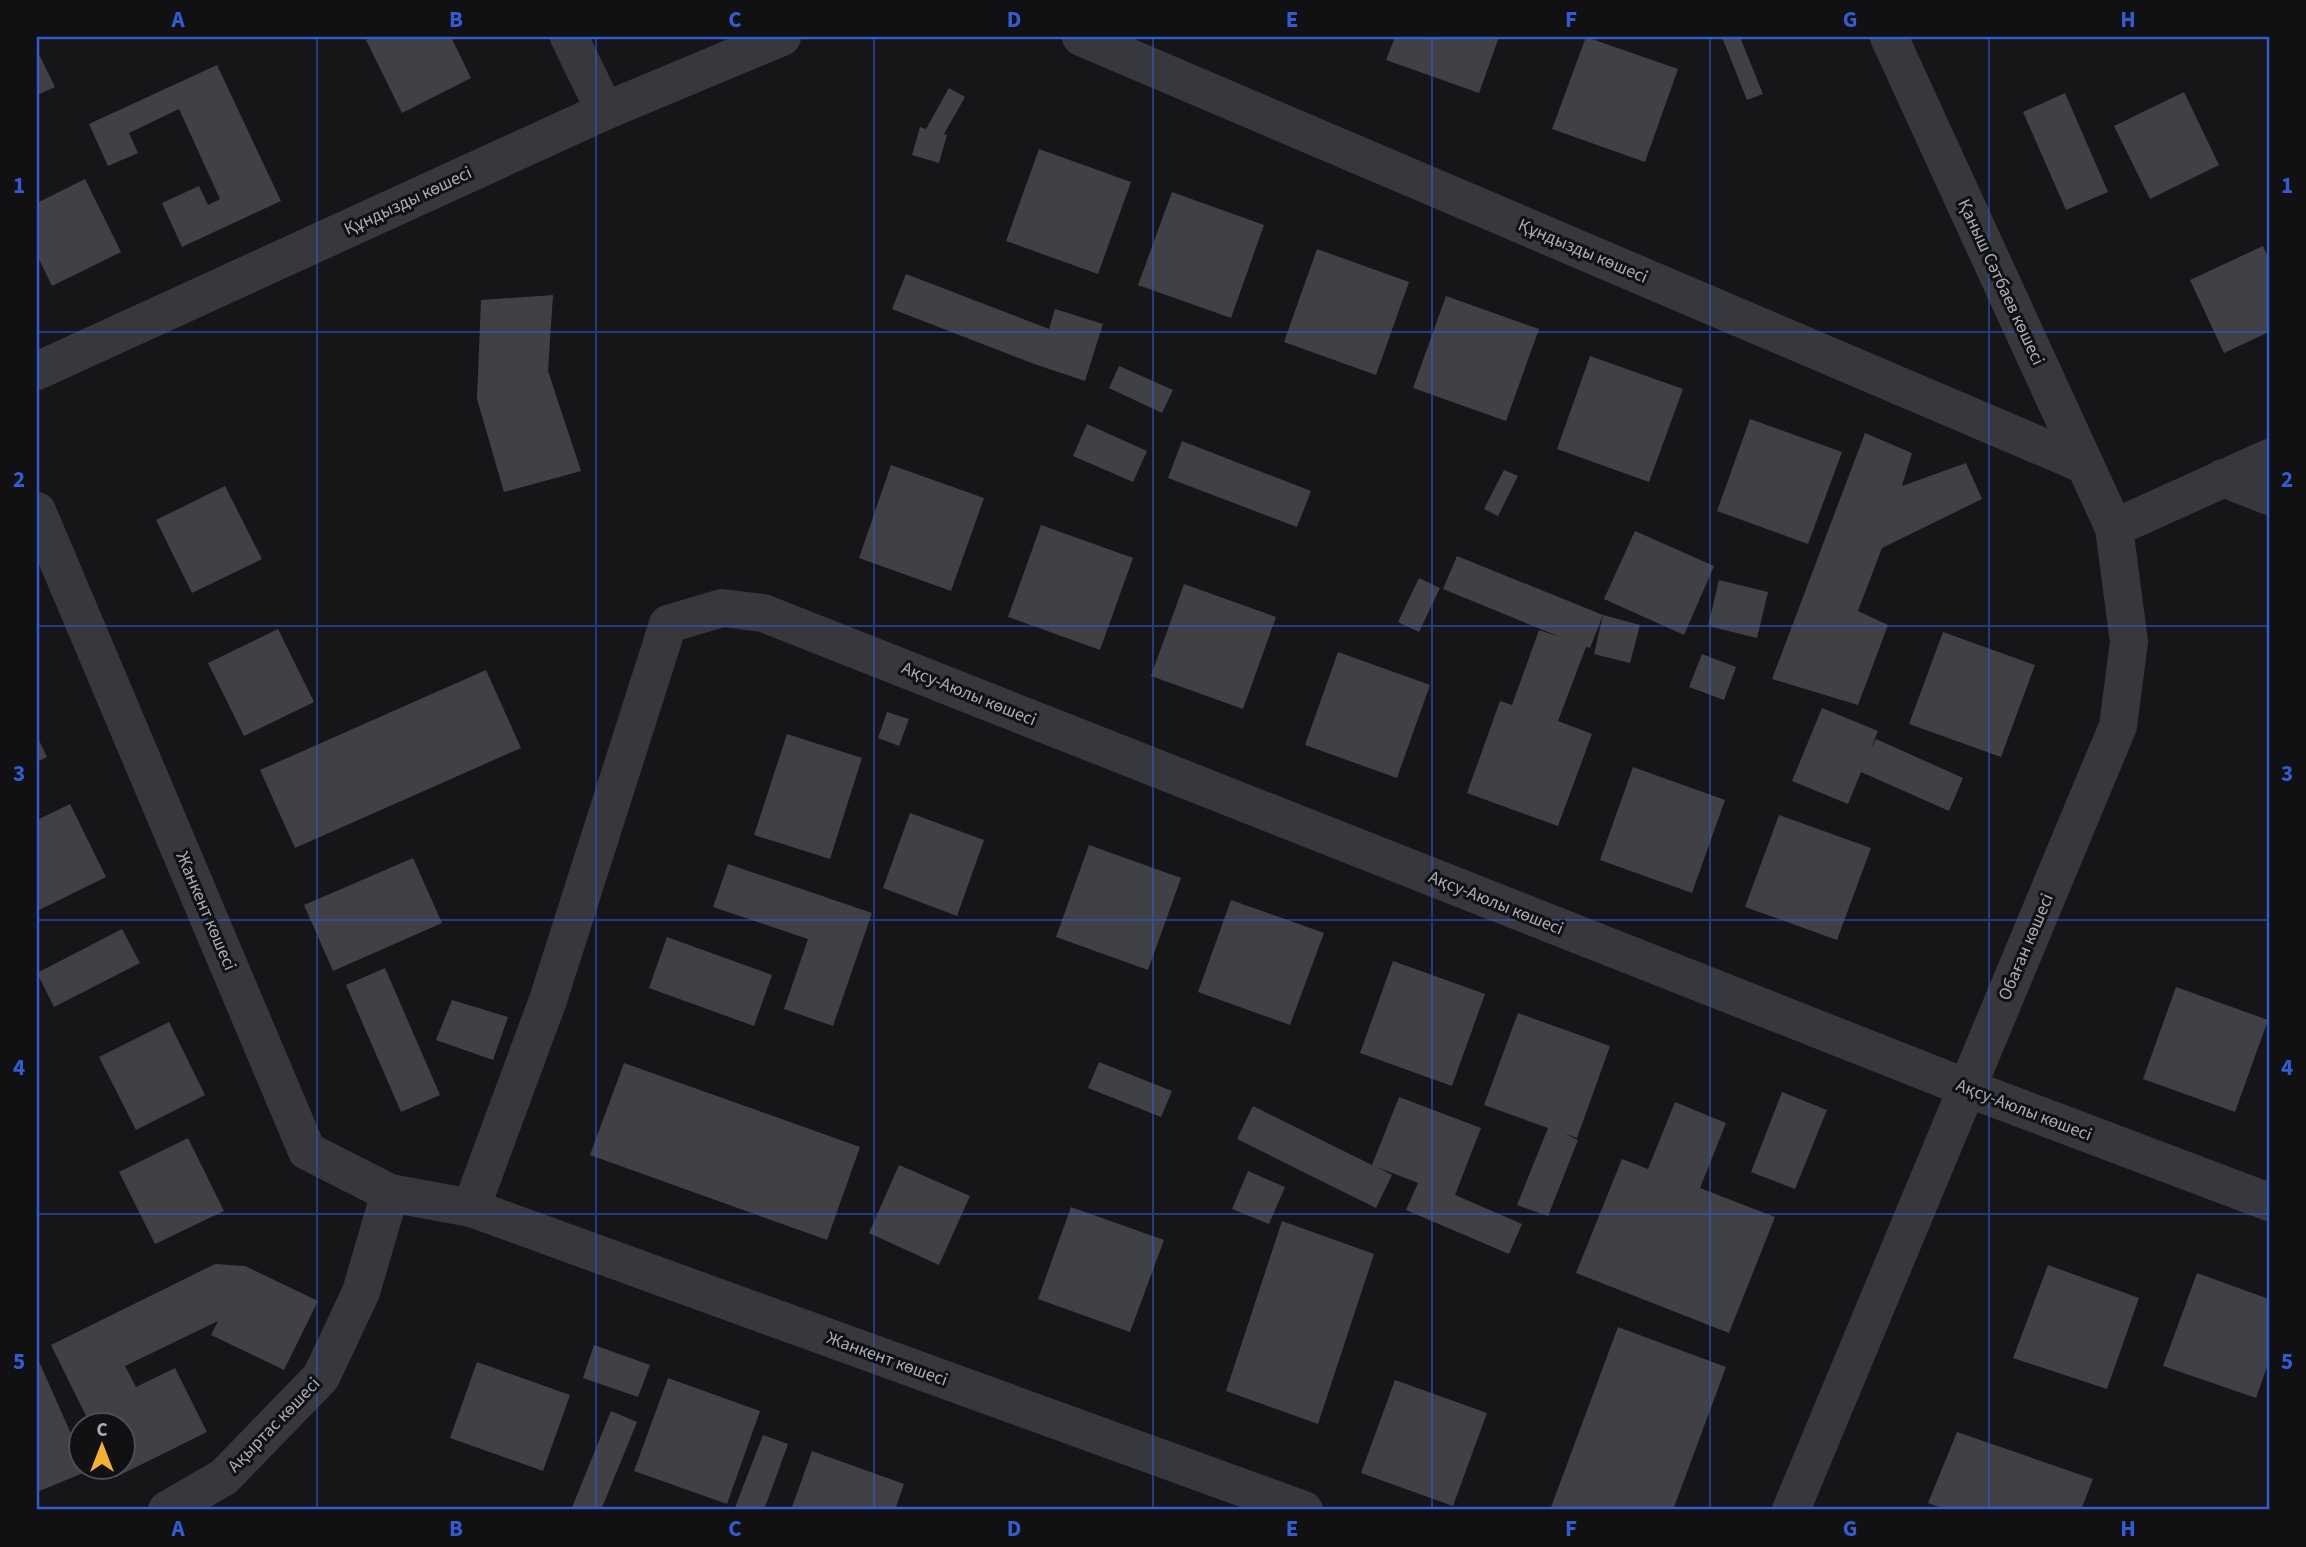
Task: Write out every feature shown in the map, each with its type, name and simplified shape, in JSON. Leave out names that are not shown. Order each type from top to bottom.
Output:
[{"type":"street","points":[[569,37],[605,111]]},
{"type":"street","name":"Құндызды көшесі","points":[[37,371],[605,111],[782,37]]},
{"type":"street","name":"Құндызды көшесі","points":[[1081,37],[2085,466]]},
{"type":"street","name":"Қаныш Сәтбаев көшесі","points":[[1889,37],[2114,528]]},
{"type":"street","points":[[2114,528],[2269,458]]},
{"type":"street","points":[[2223,478],[2269,496]]},
{"type":"street","name":"Жанкент көшесі","points":[[37,511],[307,1151],[390,1193],[471,1208],[1304,1510]]},
{"type":"street","name":"Обаған көшесі","points":[[1791,1510],[2118,726],[2129,642],[2114,528]]},
{"type":"street","name":"Ақсу-Аюлы көшесі","points":[[471,1208],[548,1000],[668,624],[722,608],[763,613],[1967,1088],[2269,1202]]},
{"type":"street","name":"Ақыртас көшесі","points":[[167,1510],[224,1477],[321,1377],[361,1292],[390,1193]]},
{"type":"street","points":[[204,1510],[224,1477]]},
{"type":"building","points":[[373,37],[451,37],[471,78],[402,113],[366,40]]},
{"type":"building","points":[[1395,37],[1499,37],[1479,93],[1386,60]]},
{"type":"building","points":[[1586,37],[1678,69],[1645,162],[1552,129]]},
{"type":"building","points":[[1722,37],[1740,37],[1763,94],[1747,100]]},
{"type":"building","points":[[37,50],[55,87],[37,95]]},
{"type":"building","points":[[217,65],[281,201],[182,247],[162,203],[199,186],[208,205],[220,199],[179,109],[129,133],[138,153],[108,166],[89,124]]},
{"type":"building","points":[[949,88],[965,97],[944,134],[947,135],[939,163],[912,155],[920,127],[926,129]]},
{"type":"building","points":[[2184,92],[2219,165],[2150,199],[2114,126]]},
{"type":"building","points":[[2065,93],[2108,192],[2066,210],[2023,112]]},
{"type":"building","points":[[1039,149],[1131,182],[1098,274],[1006,241]]},
{"type":"building","points":[[85,179],[121,252],[52,286],[37,255],[37,203]]},
{"type":"building","points":[[1172,192],[1264,225],[1231,318],[1138,285]]},
{"type":"building","points":[[2263,246],[2269,259],[2269,332],[2224,353],[2190,280]]},
{"type":"building","points":[[1317,249],[1409,282],[1376,375],[1284,342]]},
{"type":"building","points":[[906,274],[1049,329],[1055,309],[1103,324],[1085,381],[892,309]]},
{"type":"building","points":[[553,295],[548,371],[581,471],[504,492],[477,399],[481,300]]},
{"type":"building","points":[[1446,296],[1539,329],[1506,421],[1413,388]]},
{"type":"building","points":[[1590,356],[1683,389],[1649,482],[1557,449]]},
{"type":"building","points":[[1119,366],[1173,390],[1162,413],[1109,388]]},
{"type":"building","points":[[1750,419],[1842,452],[1808,544],[1717,511]]},
{"type":"building","points":[[1087,424],[1147,451],[1133,482],[1073,456]]},
{"type":"building","points":[[1865,433],[1912,453],[1902,486],[1966,463],[1982,499],[1882,548],[1858,611],[1888,625],[1858,705],[1772,679]]},
{"type":"building","points":[[1182,441],[1311,491],[1297,527],[1168,478]]},
{"type":"building","points":[[891,465],[984,498],[951,591],[859,558]]},
{"type":"building","points":[[1504,470],[1518,476],[1498,516],[1484,509]]},
{"type":"building","points":[[225,486],[262,559],[192,593],[156,520]]},
{"type":"building","points":[[1041,525],[1133,558],[1100,650],[1008,617]]},
{"type":"building","points":[[1635,531],[1714,566],[1684,635],[1604,599]]},
{"type":"building","points":[[1457,556],[1603,615],[1590,648],[1586,647],[1558,721],[1592,734],[1558,826],[1467,793],[1500,701],[1512,705],[1539,630],[1560,637],[1443,589]]},
{"type":"building","points":[[1419,578],[1440,588],[1419,632],[1398,622]]},
{"type":"building","points":[[1719,580],[1768,592],[1757,638],[1708,626]]},
{"type":"building","points":[[1184,584],[1276,617],[1243,709],[1151,676]]},
{"type":"building","points":[[1603,615],[1640,625],[1630,663],[1594,654]]},
{"type":"building","points":[[278,629],[314,702],[244,736],[208,663]]},
{"type":"building","points":[[1943,632],[2035,665],[2001,757],[1909,724]]},
{"type":"building","points":[[1338,652],[1430,685],[1397,778],[1305,745]]},
{"type":"building","points":[[1702,654],[1736,667],[1724,700],[1689,687]]},
{"type":"building","points":[[486,670],[521,748],[295,848],[260,770]]},
{"type":"building","points":[[1822,708],[1878,731],[1871,748],[1876,739],[1963,778],[1949,811],[1861,772],[1848,804],[1792,781]]},
{"type":"building","points":[[887,712],[909,719],[899,746],[878,738]]},
{"type":"building","points":[[787,734],[862,758],[830,859],[754,835]]},
{"type":"building","points":[[37,736],[47,757],[37,762]]},
{"type":"building","points":[[1633,767],[1725,800],[1692,893],[1600,860]]},
{"type":"building","points":[[70,804],[106,877],[37,911],[37,820]]},
{"type":"building","points":[[910,813],[984,840],[957,916],[883,888]]},
{"type":"building","points":[[1779,815],[1871,848],[1837,940],[1745,907]]},
{"type":"building","points":[[1089,845],[1181,878],[1148,970],[1056,937]]},
{"type":"building","points":[[413,858],[442,923],[333,971],[304,905]]},
{"type":"building","points":[[728,864],[872,913],[833,1026],[784,1009],[808,939],[713,907]]},
{"type":"building","points":[[1231,900],[1324,933],[1290,1025],[1198,992]]},
{"type":"building","points":[[122,929],[140,963],[54,1007],[37,973]]},
{"type":"building","points":[[667,937],[772,975],[754,1026],[649,988]]},
{"type":"building","points":[[1393,961],[1485,994],[1452,1086],[1360,1053]]},
{"type":"building","points":[[385,968],[440,1095],[401,1112],[346,985]]},
{"type":"building","points":[[2176,987],[2268,1020],[2235,1112],[2143,1079]]},
{"type":"building","points":[[452,1000],[508,1017],[493,1060],[436,1040]]},
{"type":"building","points":[[1518,1013],[1610,1046],[1577,1138],[1565,1134],[1578,1140],[1548,1216],[1517,1205],[1548,1128],[1484,1105]]},
{"type":"building","points":[[169,1022],[205,1095],[136,1130],[99,1057]]},
{"type":"building","points":[[1099,1062],[1172,1091],[1161,1117],[1088,1088]]},
{"type":"building","points":[[624,1063],[860,1147],[827,1240],[590,1155]]},
{"type":"building","points":[[1782,1092],[1827,1110],[1795,1189],[1751,1172]]},
{"type":"building","points":[[1399,1097],[1481,1128],[1455,1195],[1522,1224],[1509,1254],[1406,1210],[1418,1183],[1377,1167],[1392,1175],[1376,1208],[1237,1139],[1253,1106],[1372,1165]]},
{"type":"building","points":[[1675,1102],[1726,1123],[1700,1188],[1775,1217],[1729,1333],[1576,1273],[1622,1159],[1648,1169]]},
{"type":"building","points":[[188,1138],[224,1211],[155,1244],[119,1172]]},
{"type":"building","points":[[899,1165],[970,1196],[939,1265],[869,1233]]},
{"type":"building","points":[[1248,1171],[1285,1187],[1269,1224],[1232,1209]]},
{"type":"building","points":[[1071,1207],[1164,1240],[1130,1332],[1038,1299]]},
{"type":"building","points":[[1282,1221],[1374,1254],[1318,1424],[1226,1391]]},
{"type":"building","points":[[215,1264],[245,1266],[318,1301],[284,1370],[211,1335],[218,1321],[125,1366],[136,1387],[175,1368],[207,1432],[136,1467],[136,1410],[83,1410],[51,1345]]},
{"type":"building","points":[[2048,1265],[2139,1298],[2107,1389],[2013,1358]]},
{"type":"building","points":[[2197,1273],[2269,1299],[2269,1361],[2256,1398],[2163,1366]]},
{"type":"building","points":[[1618,1327],[1726,1367],[1673,1510],[1550,1510]]},
{"type":"building","points":[[594,1345],[650,1365],[638,1397],[583,1378]]},
{"type":"building","points":[[37,1357],[66,1422],[66,1480],[37,1492]]},
{"type":"building","points":[[477,1362],[570,1395],[543,1471],[450,1438]]},
{"type":"building","points":[[668,1378],[760,1411],[727,1504],[634,1471]]},
{"type":"building","points":[[1395,1380],[1487,1413],[1453,1506],[1361,1473]]},
{"type":"building","points":[[611,1411],[637,1422],[601,1510],[571,1510]]},
{"type":"building","points":[[1957,1432],[2093,1479],[2081,1510],[1948,1510],[1928,1503]]},
{"type":"building","points":[[763,1435],[788,1444],[764,1510],[734,1510]]},
{"type":"building","points":[[812,1451],[904,1484],[895,1510],[791,1510]]}]
